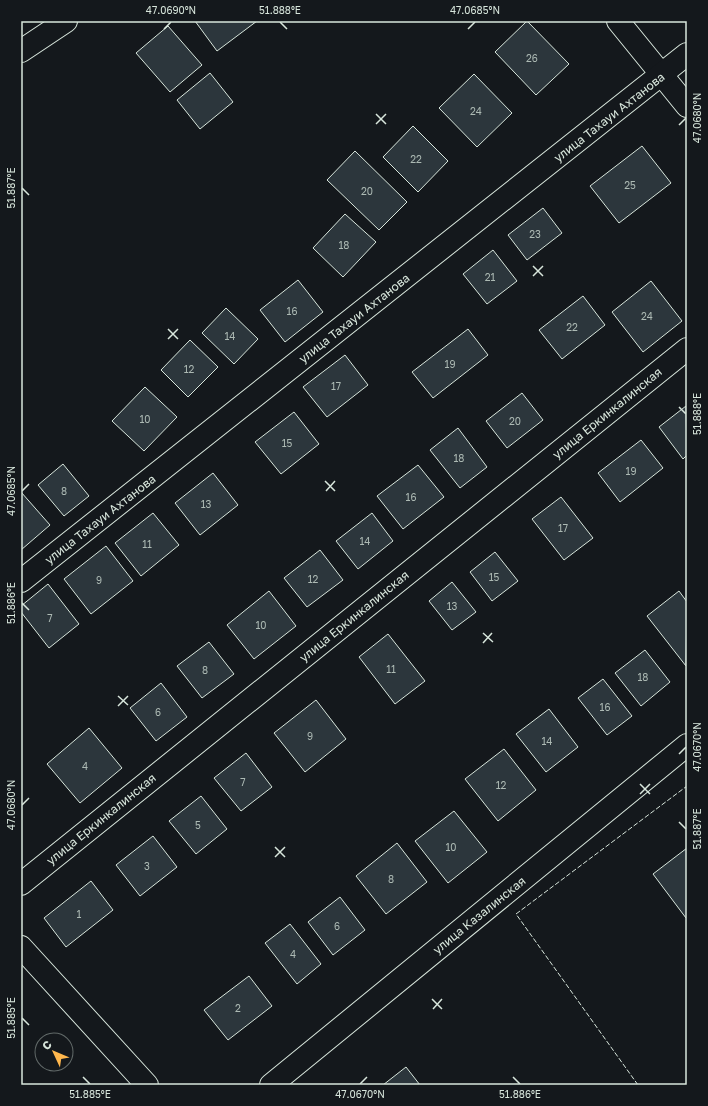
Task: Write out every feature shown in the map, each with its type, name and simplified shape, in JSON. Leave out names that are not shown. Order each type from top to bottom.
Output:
[{"type":"street","points":[[21,51],[66,21]]},
{"type":"street","points":[[618,21],[687,106]]},
{"type":"street","name":"улица Тахауи Ахтанова","points":[[21,581],[663,75],[687,54]]},
{"type":"street","name":"улица Еркинкалинская","points":[[21,884],[687,349]]},
{"type":"street","name":"улица Казалинская","points":[[272,1085],[687,745]]},
{"type":"street","points":[[21,947],[147,1085]]},
{"type":"building","points":[[195,21],[257,21],[217,51]]},
{"type":"building","points":[[527,21],[569,64],[536,95],[495,52]]},
{"type":"building","points":[[168,26],[202,65],[170,92],[136,53]]},
{"type":"building","points":[[210,73],[233,102],[200,129],[177,100]]},
{"type":"building","points":[[474,74],[512,113],[477,147],[439,108]]},
{"type":"building","points":[[413,126],[448,161],[418,192],[383,157]]},
{"type":"building","points":[[642,146],[671,183],[619,223],[590,186]]},
{"type":"building","points":[[355,151],[407,202],[379,230],[327,180]]},
{"type":"building","points":[[543,208],[562,233],[527,260],[508,235]]},
{"type":"building","points":[[345,214],[376,242],[343,277],[313,248]]},
{"type":"building","points":[[493,250],[517,281],[487,304],[463,274]]},
{"type":"building","points":[[298,280],[323,312],[285,342],[260,310]]},
{"type":"building","points":[[651,281],[682,321],[643,352],[612,312]]},
{"type":"building","points":[[583,296],[605,325],[562,359],[539,330]]},
{"type":"building","points":[[226,308],[258,339],[234,364],[202,333]]},
{"type":"building","points":[[468,329],[488,355],[433,398],[412,372]]},
{"type":"building","points":[[190,340],[218,367],[188,397],[161,370]]},
{"type":"building","points":[[345,355],[368,385],[327,417],[303,387]]},
{"type":"building","points":[[145,387],[177,417],[144,451],[112,421]]},
{"type":"building","points":[[522,393],[543,420],[507,448],[486,421]]},
{"type":"building","points":[[686,406],[687,455],[683,459],[659,427]]},
{"type":"building","points":[[294,412],[319,444],[281,474],[255,442]]},
{"type":"building","points":[[458,428],[487,467],[460,488],[430,450]]},
{"type":"building","points":[[641,440],[663,468],[620,502],[598,473]]},
{"type":"building","points":[[63,464],[89,496],[64,516],[38,485]]},
{"type":"building","points":[[418,465],[444,497],[403,529],[377,496]]},
{"type":"building","points":[[213,473],[238,505],[200,535],[175,503]]},
{"type":"building","points":[[21,492],[50,525],[21,550]]},
{"type":"building","points":[[561,497],[593,538],[564,560],[532,519]]},
{"type":"building","points":[[153,513],[179,545],[141,576],[115,543]]},
{"type":"building","points":[[372,513],[393,541],[358,569],[336,541]]},
{"type":"building","points":[[106,546],[133,581],[91,614],[64,579]]},
{"type":"building","points":[[320,550],[343,580],[307,607],[284,578]]},
{"type":"building","points":[[495,552],[518,581],[492,601],[470,572]]},
{"type":"building","points":[[452,582],[476,612],[452,630],[429,601]]},
{"type":"building","points":[[48,584],[79,624],[49,648],[21,612],[21,606]]},
{"type":"building","points":[[269,591],[296,626],[254,659],[227,625]]},
{"type":"building","points":[[679,591],[687,602],[686,666],[647,616]]},
{"type":"building","points":[[388,634],[425,681],[395,704],[359,657]]},
{"type":"building","points":[[209,642],[234,674],[202,698],[177,666]]},
{"type":"building","points":[[645,650],[670,682],[641,706],[615,673]]},
{"type":"building","points":[[603,679],[632,716],[607,735],[578,698]]},
{"type":"building","points":[[161,683],[187,717],[156,741],[130,708]]},
{"type":"building","points":[[316,700],[346,739],[305,772],[274,733]]},
{"type":"building","points":[[549,709],[578,747],[546,772],[516,734]]},
{"type":"building","points":[[89,728],[122,768],[80,803],[47,764]]},
{"type":"building","points":[[504,749],[536,790],[498,821],[465,779]]},
{"type":"building","points":[[246,753],[272,787],[241,811],[214,778]]},
{"type":"building","points":[[201,796],[227,829],[196,854],[169,821]]},
{"type":"building","points":[[454,811],[487,852],[448,883],[415,841]]},
{"type":"building","points":[[153,836],[177,867],[140,896],[116,865]]},
{"type":"building","points":[[397,843],[427,882],[386,914],[356,876]]},
{"type":"building","points":[[687,848],[687,917],[686,918],[653,874]]},
{"type":"building","points":[[91,881],[113,910],[66,947],[44,918]]},
{"type":"building","points":[[340,897],[365,930],[333,955],[308,922]]},
{"type":"building","points":[[290,924],[321,964],[297,984],[265,943]]},
{"type":"building","points":[[249,976],[272,1006],[228,1040],[204,1010]]},
{"type":"building","points":[[406,1067],[420,1085],[383,1085]]},
{"type":"fence","points":[[638,1085],[516,914],[687,786]]}]
